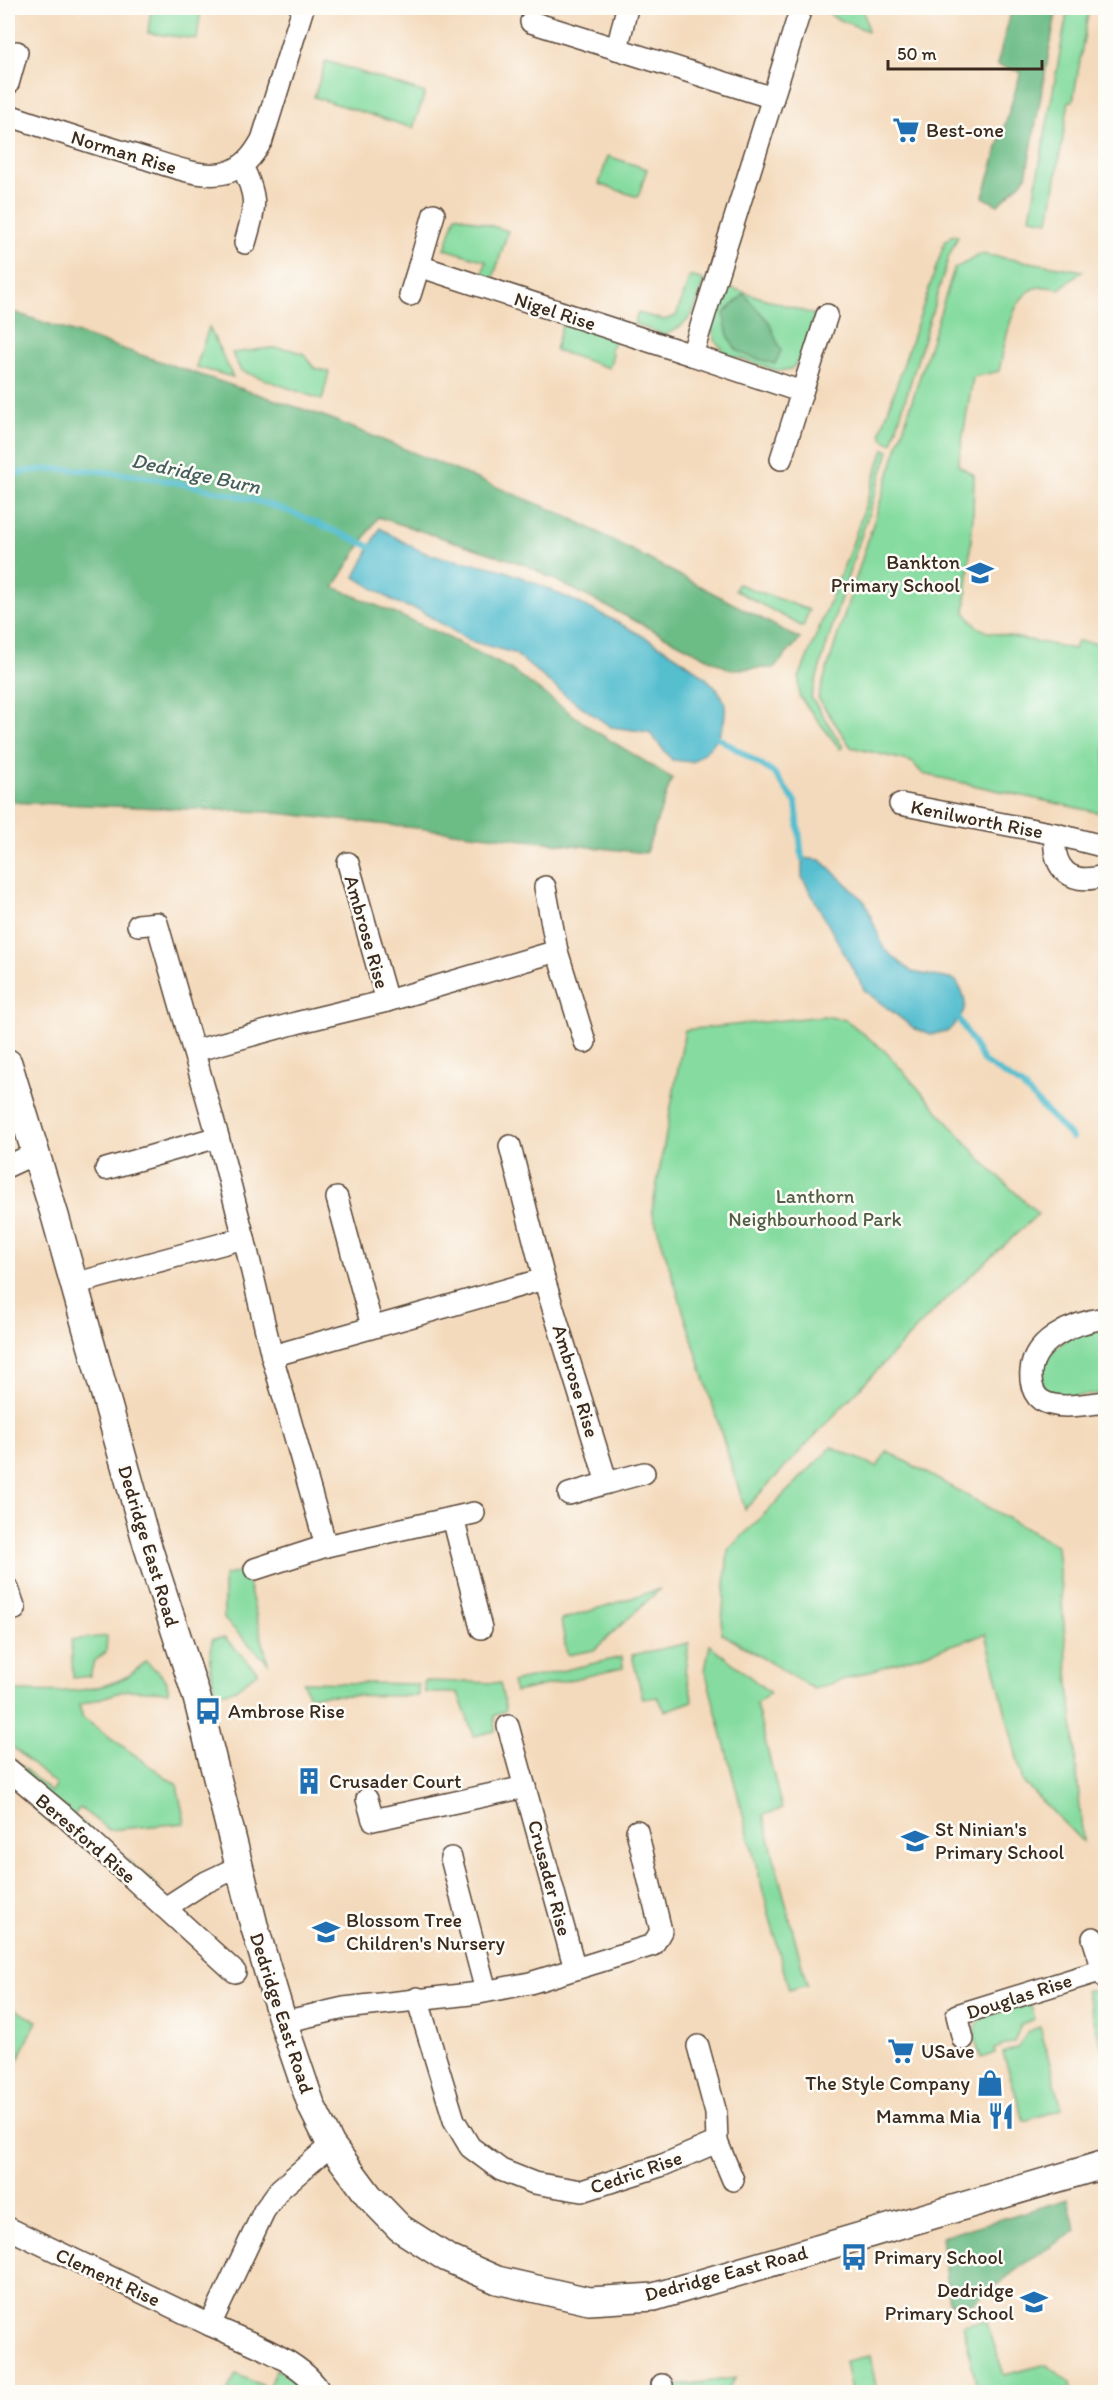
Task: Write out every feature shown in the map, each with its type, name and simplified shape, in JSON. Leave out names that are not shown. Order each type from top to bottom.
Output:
[{"type":"street","points":[[245,243],[254,212],[254,193],[242,166],[253,155],[262,140],[303,8]]},
{"type":"street","points":[[617,49],[627,8]]},
{"type":"street","points":[[692,355],[801,8]]},
{"type":"street","points":[[531,22],[722,84],[773,98]]},
{"type":"street","points":[[8,84],[17,52]]},
{"type":"street","name":"Norman Rise","points":[[8,115],[107,148],[191,172],[223,174],[242,166]]},
{"type":"street","points":[[410,296],[434,214]]},
{"type":"street","name":"Nigel Rise","points":[[419,266],[802,392]]},
{"type":"street","points":[[781,459],[827,315]]},
{"type":"street","name":"Kenilworth Rise","points":[[900,804],[1055,834],[1106,847]]},
{"type":"street","name":"Kenilworth Rise","points":[[1055,834],[1055,857],[1060,867],[1071,875],[1085,878],[1106,875]]},
{"type":"street","name":"Ambrose Rise","points":[[348,863],[387,1001]]},
{"type":"street","points":[[545,887],[557,951],[585,1042]]},
{"type":"street","points":[[138,925],[157,923],[218,1137],[272,1356],[326,1546]]},
{"type":"street","name":"Ambrose Rise","points":[[194,1051],[387,1001],[557,951]]},
{"type":"street","name":"Dedridge East Road","points":[[8,1063],[74,1284],[147,1544],[197,1698],[254,1925],[283,2022],[312,2107],[331,2145],[369,2196],[400,2228],[447,2258],[497,2280],[589,2301],[654,2297],[1106,2164]]},
{"type":"street","points":[[106,1169],[218,1137]]},
{"type":"street","name":"Ambrose Rise","points":[[510,1146],[544,1279],[607,1483]]},
{"type":"street","points":[[8,1166],[36,1153]]},
{"type":"street","points":[[338,1198],[372,1326]]},
{"type":"street","points":[[74,1284],[244,1238]]},
{"type":"street","points":[[272,1356],[544,1279]]},
{"type":"street","points":[[1106,1318],[1064,1329],[1046,1343],[1035,1359],[1031,1377],[1034,1392],[1042,1401],[1081,1406],[1106,1402]]},
{"type":"street","points":[[568,1494],[644,1473]]},
{"type":"street","points":[[255,1569],[326,1546],[474,1513]]},
{"type":"street","points":[[453,1518],[481,1628]]},
{"type":"street","points":[[8,1589],[15,1609]]},
{"type":"street","name":"Crusader Rise","points":[[508,1726],[575,1969]]},
{"type":"street","name":"Beresford Rise","points":[[8,1769],[62,1814],[235,1972]]},
{"type":"street","points":[[367,1799],[373,1820],[525,1786]]},
{"type":"street","points":[[283,2022],[344,2008],[486,1991],[530,1983],[653,1945],[661,1931],[637,1831]]},
{"type":"street","points":[[451,1858],[486,1991]]},
{"type":"street","points":[[165,1908],[202,1884],[240,1866]]},
{"type":"street","name":"Douglas Rise","points":[[963,2039],[957,2015],[1104,1974],[1094,1938]]},
{"type":"street","name":"Cedric Rise","points":[[417,1998],[454,2120],[470,2147],[501,2170],[534,2183],[582,2191],[663,2165],[717,2142]]},
{"type":"street","points":[[698,2046],[716,2113],[717,2142],[733,2180]]},
{"type":"street","points":[[210,2325],[264,2211],[279,2189],[331,2145]]},
{"type":"street","name":"Clement Rise","points":[[8,2228],[288,2362],[314,2381],[320,2392]]},
{"type":"green space","points":[[151,8],[201,8],[197,39],[148,33]]},
{"type":"green space","points":[[823,8],[863,8],[868,31],[835,18]]},
{"type":"green space","points":[[1012,8],[1057,8],[1026,177],[998,205],[983,197],[1021,72],[997,65]]},
{"type":"green space","points":[[1068,8],[1089,8],[1073,101],[1069,101],[1049,221],[1030,218]]},
{"type":"green space","points":[[326,61],[425,93],[413,128],[314,97]]},
{"type":"green space","points":[[608,156],[647,169],[638,197],[599,184]]},
{"type":"green space","points":[[456,215],[508,231],[493,279],[482,276],[486,261],[445,249]]},
{"type":"green space","points":[[953,235],[958,236],[949,256],[892,443],[890,443],[885,441],[881,431],[945,241]]},
{"type":"green space","points":[[981,254],[1083,271],[1059,289],[1040,287],[1030,291],[1022,298],[1015,309],[999,371],[973,377],[958,465],[974,475],[965,612],[977,627],[988,632],[1074,649],[1077,641],[1105,644],[1105,814],[923,774],[912,762],[851,747],[818,698],[954,269]]},
{"type":"green space","points":[[690,276],[704,280],[692,313],[683,324],[665,335],[634,324],[638,313],[664,320],[676,316]]},
{"type":"green space","points":[[722,285],[815,315],[802,357],[791,369],[779,371],[726,354],[715,340],[710,324]]},
{"type":"green space","points":[[744,294],[769,322],[781,351],[775,364],[744,354],[732,345],[724,313]]},
{"type":"green space","points":[[8,309],[329,418],[567,516],[800,639],[774,668],[729,669],[526,565],[378,517],[334,587],[437,632],[510,669],[595,731],[672,778],[646,853],[268,812],[8,802]]},
{"type":"green space","points":[[563,322],[615,338],[610,351],[613,354],[609,368],[555,350]]},
{"type":"green space","points":[[209,327],[233,377],[196,367]]},
{"type":"green space","points":[[271,348],[289,349],[304,354],[314,368],[329,372],[322,400],[241,371],[232,353]]},
{"type":"green space","points":[[884,449],[889,451],[811,697],[843,747],[840,749],[799,696],[799,678],[850,551]]},
{"type":"green space","points":[[738,584],[809,610],[803,627],[735,590]]},
{"type":"green space","name":"Lanthorn Neighbourhood Park","points":[[824,1016],[846,1020],[885,1051],[985,1164],[1038,1214],[941,1303],[745,1509],[652,1211],[685,1030]]},
{"type":"green space","points":[[1105,1330],[1105,1393],[1055,1398],[1047,1393],[1042,1383],[1042,1369],[1048,1354],[1075,1333]]},
{"type":"green space","points":[[832,1447],[877,1467],[887,1451],[1057,1546],[1083,1842],[1023,1782],[986,1634],[814,1689],[721,1633],[728,1550]]},
{"type":"green space","points":[[245,1570],[268,1663],[224,1619],[224,1576]]},
{"type":"green space","points":[[660,1589],[594,1650],[567,1655],[561,1620]]},
{"type":"green space","points":[[107,1636],[106,1652],[94,1661],[90,1676],[73,1678],[71,1640]]},
{"type":"green space","points":[[225,1638],[258,1672],[236,1689],[217,1694],[211,1667],[212,1639]]},
{"type":"green space","points":[[689,1643],[685,1671],[693,1701],[665,1711],[658,1697],[643,1699],[632,1655]]},
{"type":"green space","points":[[710,1645],[770,1693],[756,1704],[782,1809],[763,1815],[807,1985],[789,1990],[705,1670]]},
{"type":"green space","points":[[622,1657],[623,1668],[515,1692],[512,1682]]},
{"type":"green space","points":[[146,1661],[166,1680],[169,1692],[127,1690],[79,1705],[83,1718],[177,1785],[185,1823],[109,1830],[80,1808],[74,1815],[160,1888],[155,1892],[8,1764],[8,1755],[51,1792],[56,1785],[8,1743],[8,1691],[54,1692],[100,1687],[128,1676]]},
{"type":"green space","points":[[424,1681],[500,1683],[506,1710],[494,1716],[495,1731],[474,1736],[458,1693],[425,1693]]},
{"type":"green space","points":[[303,1682],[418,1684],[418,1696],[308,1695]]},
{"type":"green space","points":[[1086,1990],[1091,1990],[1102,2004],[1106,2022],[1105,2060]]},
{"type":"green space","points":[[1030,2003],[1035,2019],[1021,2024],[1014,2042],[994,2049],[995,2053],[981,2058],[975,2036],[979,2021],[984,2017]]},
{"type":"green space","points":[[8,2006],[37,2021],[8,2077]]},
{"type":"green space","points":[[1040,2027],[1062,2109],[1024,2121],[1003,2053],[1019,2047],[1028,2031]]},
{"type":"green space","points":[[1068,2199],[1076,2231],[1032,2258],[973,2303],[949,2303],[941,2237]]},
{"type":"green space","points":[[986,2320],[1004,2375],[1047,2364],[1070,2383],[1071,2392],[978,2392],[963,2325]]},
{"type":"green space","points":[[870,2356],[877,2392],[851,2392],[845,2361]]},
{"type":"green space","points":[[276,2369],[295,2379],[304,2392],[227,2392],[236,2374],[268,2388]]},
{"type":"green space","points":[[736,2378],[725,2392],[670,2392],[669,2387]]},
{"type":"water","points":[[380,528],[428,554],[479,564],[529,580],[593,610],[666,650],[695,670],[716,689],[725,706],[725,715],[716,739],[692,762],[672,760],[649,732],[611,727],[565,695],[514,653],[470,641],[419,610],[398,604],[355,577]]},
{"type":"water","points":[[802,858],[821,860],[865,902],[884,949],[912,972],[955,980],[965,1002],[959,1019],[947,1032],[930,1034],[915,1029],[865,991],[802,877]]},
{"type":"waterway","name":"Dedridge Burn","points":[[8,477],[31,471],[63,469],[143,477],[185,484],[282,509],[371,547]]},
{"type":"waterway","name":"Dedridge Burn","points":[[717,737],[774,773],[796,803],[802,858]]},
{"type":"waterway","name":"Dedridge Burn","points":[[959,1019],[984,1062],[1022,1086],[1072,1138]]},
{"type":"place","name":"Best-one","points":[[906,130]]},
{"type":"place","name":"Bankton Primary School","points":[[980,573]]},
{"type":"place","name":"Ambrose Rise","points":[[208,1711]]},
{"type":"place","name":"Crusader Court","points":[[309,1781]]},
{"type":"place","name":"St Ninian's Primary School","points":[[915,1841]]},
{"type":"place","name":"Blossom Tree Children's Nursery","points":[[326,1932]]},
{"type":"place","name":"USave","points":[[901,2051]]},
{"type":"place","name":"The Style Company","points":[[990,2083]]},
{"type":"place","name":"Mamma Mia","points":[[1001,2116]]},
{"type":"place","name":"Primary School","points":[[854,2257]]},
{"type":"place","name":"Dedridge Primary School","points":[[1034,2302]]}]
